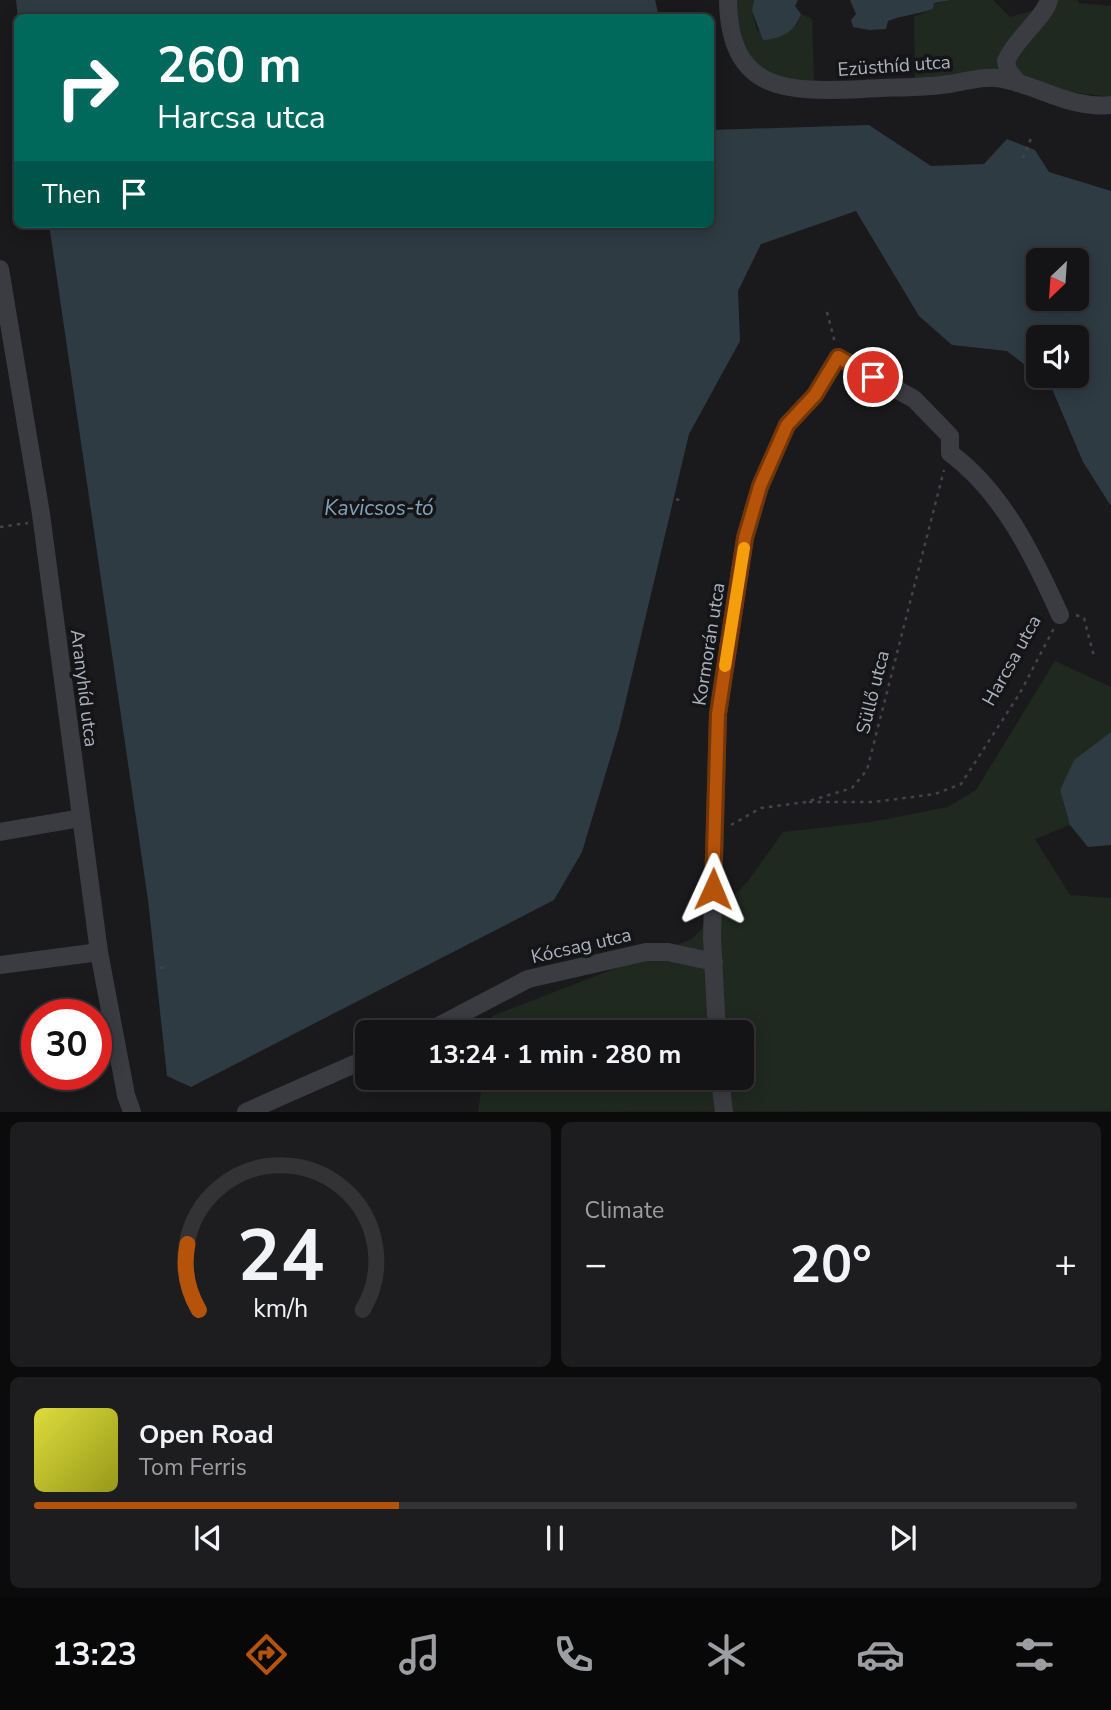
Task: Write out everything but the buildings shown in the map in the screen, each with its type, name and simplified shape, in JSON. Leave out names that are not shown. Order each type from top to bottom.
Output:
[{"type":"street","name":"Ezüsthíd utca","points":[[727,0],[728,24],[739,54],[756,75],[776,85],[813,92],[947,85],[995,78],[1076,102],[1111,105]]},
{"type":"street","points":[[1018,83],[1008,70],[1006,61],[1023,33],[1043,14],[1049,0]]},
{"type":"street","name":"Aranyhíd utca","points":[[0,269],[42,521],[99,952],[126,1096],[132,1111]]},
{"type":"street","name":"Harcsa utca","points":[[838,357],[914,399],[950,436],[950,453],[970,467],[1032,551],[1060,615]]},
{"type":"street","name":"Kormorán utca","points":[[716,1020],[714,840],[718,714],[745,538],[760,486],[787,425],[815,395],[838,357]]},
{"type":"street","points":[[0,832],[81,818]]},
{"type":"street","points":[[0,965],[99,952]]},
{"type":"street","name":"Kócsag utca","points":[[450,1020],[528,979],[646,952],[668,952],[714,962]]},
{"type":"street","points":[[246,1111],[355,1064]]},
{"type":"street","points":[[721,1090],[724,1111]]},
{"type":"path","points":[[1023,158],[1032,136]]},
{"type":"path","points":[[827,313],[838,357]]},
{"type":"path","name":"Süllő utca","points":[[714,840],[728,827],[761,808],[806,802],[852,788],[867,770],[939,486],[950,453]]},
{"type":"path","points":[[676,499],[682,501]]},
{"type":"path","points":[[0,527],[42,521]]},
{"type":"path","points":[[1060,615],[1069,612],[1084,618],[1093,653],[1099,652]]},
{"type":"path","name":"Harcsa utca","points":[[806,802],[874,802],[935,794],[961,784],[1020,693],[1060,615]]},
{"type":"path","points":[[160,968],[167,967]]},
{"type":"green space","points":[[733,0],[754,0],[752,11],[757,31],[797,25],[801,14],[812,19],[814,81],[774,76],[761,71],[752,63],[745,53]]},
{"type":"green space","points":[[952,0],[993,0],[1010,17],[1054,5],[1053,0],[1078,0],[1078,3],[1111,6],[1111,97],[1037,88],[992,72],[915,78],[914,17],[933,9],[934,4]]},
{"type":"green space","points":[[1055,661],[1111,687],[1111,732],[1074,760],[1060,790],[1070,825],[1035,839],[1070,895],[1111,898],[1111,1111],[478,1112],[481,1090],[754,1090],[754,1020],[492,1020],[492,1016],[692,939],[748,881],[783,832],[871,822],[948,807],[976,790]]},
{"type":"water","points":[[16,0],[655,0],[658,14],[18,14]]},
{"type":"water","points":[[754,0],[798,0],[795,6],[801,14],[795,26],[786,33],[763,40],[752,11]]},
{"type":"water","points":[[850,0],[952,0],[934,3],[933,9],[888,21],[886,29],[869,30],[853,27],[851,20],[856,14]]},
{"type":"water","name":"Kavicsos-tó","points":[[869,125],[931,166],[984,164],[1007,139],[1035,150],[1049,172],[1111,191],[1111,506],[1083,462],[1052,388],[1089,388],[1089,325],[1026,325],[1026,366],[1007,351],[952,345],[919,316],[856,211],[761,244],[738,291],[740,341],[689,434],[619,729],[582,852],[554,900],[191,1087],[167,1076],[148,900],[50,228],[714,228],[714,130]]},
{"type":"water","points":[[1111,732],[1111,845],[1088,847],[1070,825],[1060,790],[1074,760]]},
{"type":"slow traffic","points":[[725,666],[744,548]]},
{"type":"route","points":[[713,889],[718,714],[745,538],[760,486],[787,425],[815,395],[838,357],[873,377]]}]
